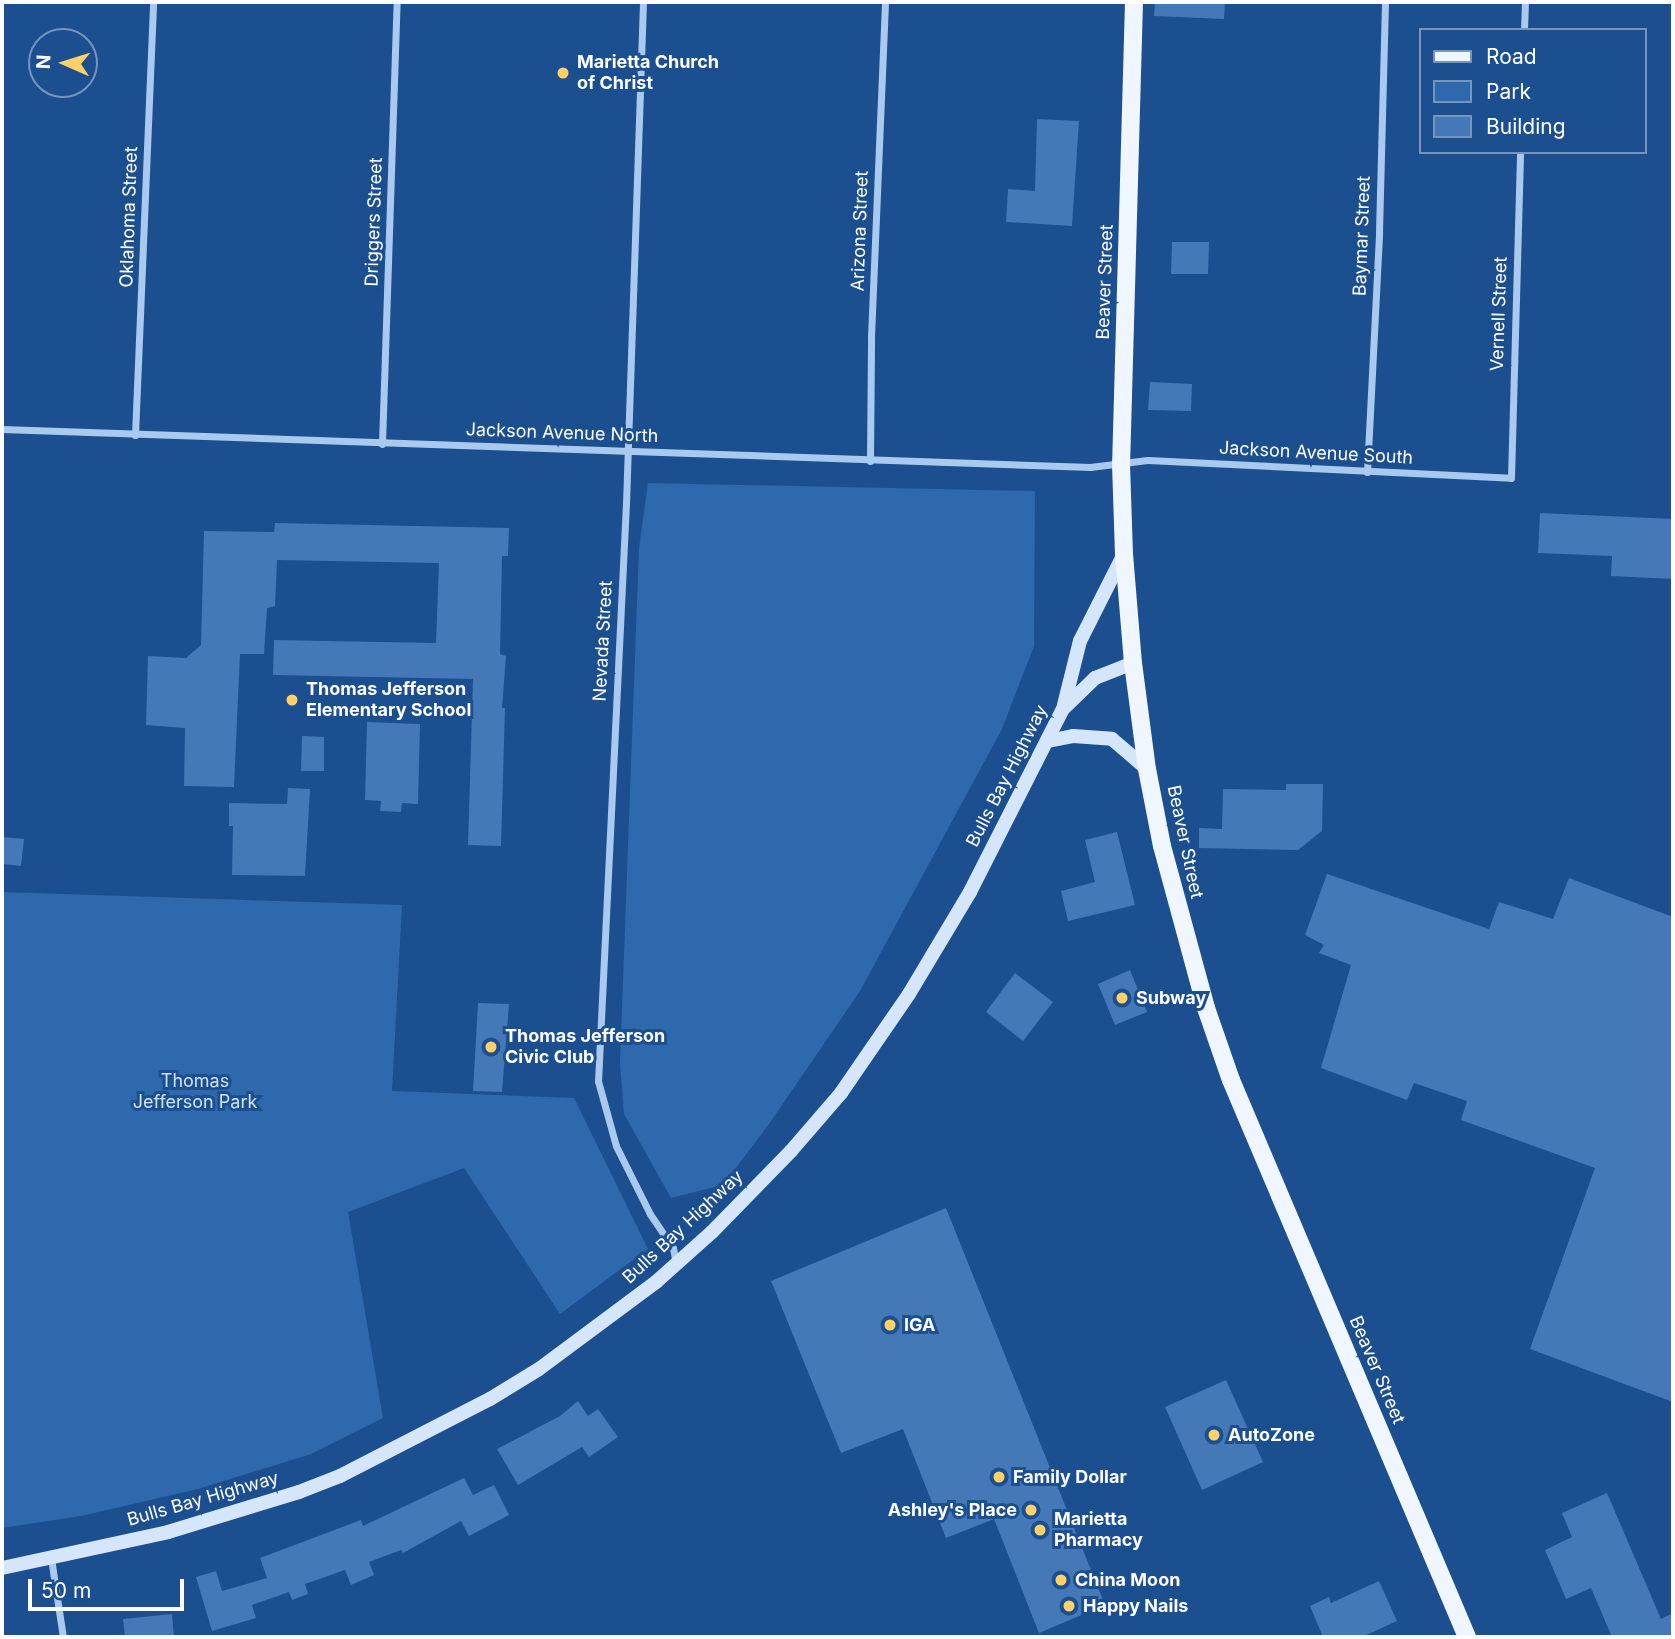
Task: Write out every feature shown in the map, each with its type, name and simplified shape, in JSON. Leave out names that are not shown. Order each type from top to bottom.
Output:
[{"type":"main road","name":"Beaver Street","points":[[1134,2],[1121,464],[1124,554],[1133,663],[1147,769],[1180,919],[1231,1080],[1467,1637]]},
{"type":"main road","points":[[1063,709],[1080,641],[1124,554]]},
{"type":"main road","name":"Bulls Bay Highway","points":[[2,1568],[191,1525],[340,1476],[444,1423],[539,1369],[656,1282],[791,1151],[841,1093],[884,1033],[970,892],[1063,709],[1095,678],[1133,663]]},
{"type":"main road","points":[[1048,741],[1073,736],[1111,739],[1147,769]]},
{"type":"street","name":"Oklahoma Street","points":[[135,435],[153,2]]},
{"type":"street","name":"Driggers Street","points":[[382,444],[397,2]]},
{"type":"street","name":"Nevada Street","points":[[643,2],[627,450],[598,1081],[616,1146],[650,1214],[673,1248],[676,1263]]},
{"type":"street","name":"Arizona Street","points":[[870,461],[871,337],[885,2]]},
{"type":"street","name":"Baymar Street","points":[[1367,472],[1379,232],[1385,2]]},
{"type":"street","points":[[1524,28],[1525,2]]},
{"type":"street","name":"Vernell Street","points":[[1510,478],[1520,154]]},
{"type":"street","name":"Jackson Avenue North","points":[[2,429],[870,461],[1090,467],[1121,464]]},
{"type":"street","name":"Jackson Avenue South","points":[[1121,464],[1148,460],[1510,478]]},
{"type":"street","points":[[51,1558],[63,1637]]},
{"type":"green space","points":[[648,483],[1035,491],[1034,646],[1002,729],[860,991],[769,1124],[723,1185],[671,1198],[624,1114],[620,1063],[639,548]]},
{"type":"green space","name":"Thomas Jefferson Park","points":[[2,892],[402,905],[392,1091],[574,1098],[648,1249],[560,1314],[464,1168],[348,1212],[383,1418],[311,1454],[198,1489],[81,1516],[2,1528]]},
{"type":"building","points":[[1155,2],[1225,2],[1224,19],[1154,16]]},
{"type":"building","points":[[1037,119],[1079,121],[1072,226],[1006,222],[1008,189],[1035,191]]},
{"type":"building","points":[[1172,242],[1209,242],[1208,274],[1171,274]]},
{"type":"building","points":[[1150,382],[1192,384],[1191,411],[1148,410]]},
{"type":"building","points":[[1540,513],[1673,519],[1673,579],[1611,576],[1612,556],[1538,553]]},
{"type":"building","points":[[275,523],[509,528],[508,556],[502,556],[500,654],[506,656],[502,708],[505,708],[501,846],[468,845],[473,679],[273,675],[274,640],[436,643],[439,563],[277,560],[275,606],[267,608],[264,654],[240,654],[234,787],[184,786],[185,728],[146,725],[148,656],[186,658],[201,645],[204,531],[274,532]]},
{"type":"building","points":[[367,722],[420,724],[418,804],[402,803],[401,812],[380,811],[381,801],[365,800]]},
{"type":"building","points":[[302,736],[324,737],[324,771],[301,771]]},
{"type":"building","points":[[1286,784],[1323,784],[1322,831],[1298,850],[1199,848],[1199,828],[1222,829],[1223,789],[1286,790]]},
{"type":"building","points":[[288,788],[310,789],[305,876],[232,875],[233,826],[229,826],[229,803],[287,804]]},
{"type":"building","points":[[1117,832],[1135,905],[1068,921],[1061,891],[1095,882],[1085,840]]},
{"type":"building","points":[[2,837],[24,839],[21,866],[2,864]]},
{"type":"building","points":[[1327,874],[1489,929],[1499,902],[1553,919],[1569,878],[1673,917],[1673,1402],[1530,1349],[1595,1168],[1461,1120],[1467,1101],[1414,1083],[1407,1100],[1321,1068],[1351,965],[1319,953],[1324,945],[1305,935]]},
{"type":"building","name":"Subway","points":[[1130,970],[1147,1012],[1115,1025],[1098,984]]},
{"type":"building","points":[[1015,973],[1053,1002],[1023,1041],[986,1012]]},
{"type":"building","name":"Thomas Jefferson Civic Club","points":[[478,1003],[509,1004],[502,1092],[473,1091]]},
{"type":"building","points":[[946,1208],[1105,1605],[1039,1633],[994,1519],[946,1538],[903,1429],[841,1453],[771,1281]]},
{"type":"building","name":"AutoZone","points":[[1226,1380],[1263,1462],[1202,1490],[1165,1407]]},
{"type":"building","points":[[578,1401],[588,1416],[598,1409],[618,1437],[589,1457],[582,1447],[518,1485],[497,1449],[560,1416]]},
{"type":"building","points":[[464,1478],[473,1495],[494,1485],[509,1515],[469,1536],[461,1521],[403,1553],[401,1550],[369,1562],[374,1575],[351,1585],[345,1570],[305,1584],[308,1594],[292,1600],[289,1592],[252,1605],[256,1618],[212,1631],[196,1577],[216,1571],[222,1591],[267,1578],[260,1558],[361,1520],[363,1526]]},
{"type":"building","points":[[1607,1493],[1661,1619],[1673,1613],[1673,1637],[1612,1637],[1591,1588],[1566,1599],[1545,1550],[1572,1537],[1562,1513]]},
{"type":"building","points":[[1379,1581],[1397,1621],[1362,1637],[1323,1637],[1310,1606],[1329,1597],[1331,1603]]},
{"type":"building","points":[[172,1614],[174,1637],[125,1637],[123,1619]]},
{"type":"place","name":"Marietta Church of Christ","points":[[563,73]]},
{"type":"place","name":"Thomas Jefferson Elementary School","points":[[292,700]]},
{"type":"place","name":"Subway","points":[[1122,998]]},
{"type":"place","name":"Thomas Jefferson Civic Club","points":[[491,1047]]},
{"type":"place","name":"IGA","points":[[890,1325]]},
{"type":"place","name":"AutoZone","points":[[1214,1435]]},
{"type":"place","name":"Family Dollar","points":[[999,1477]]},
{"type":"place","name":"Ashley's Place","points":[[1031,1510]]},
{"type":"place","name":"Marietta Pharmacy","points":[[1040,1530]]},
{"type":"place","name":"China Moon","points":[[1061,1580]]},
{"type":"place","name":"Happy Nails","points":[[1069,1606]]}]
